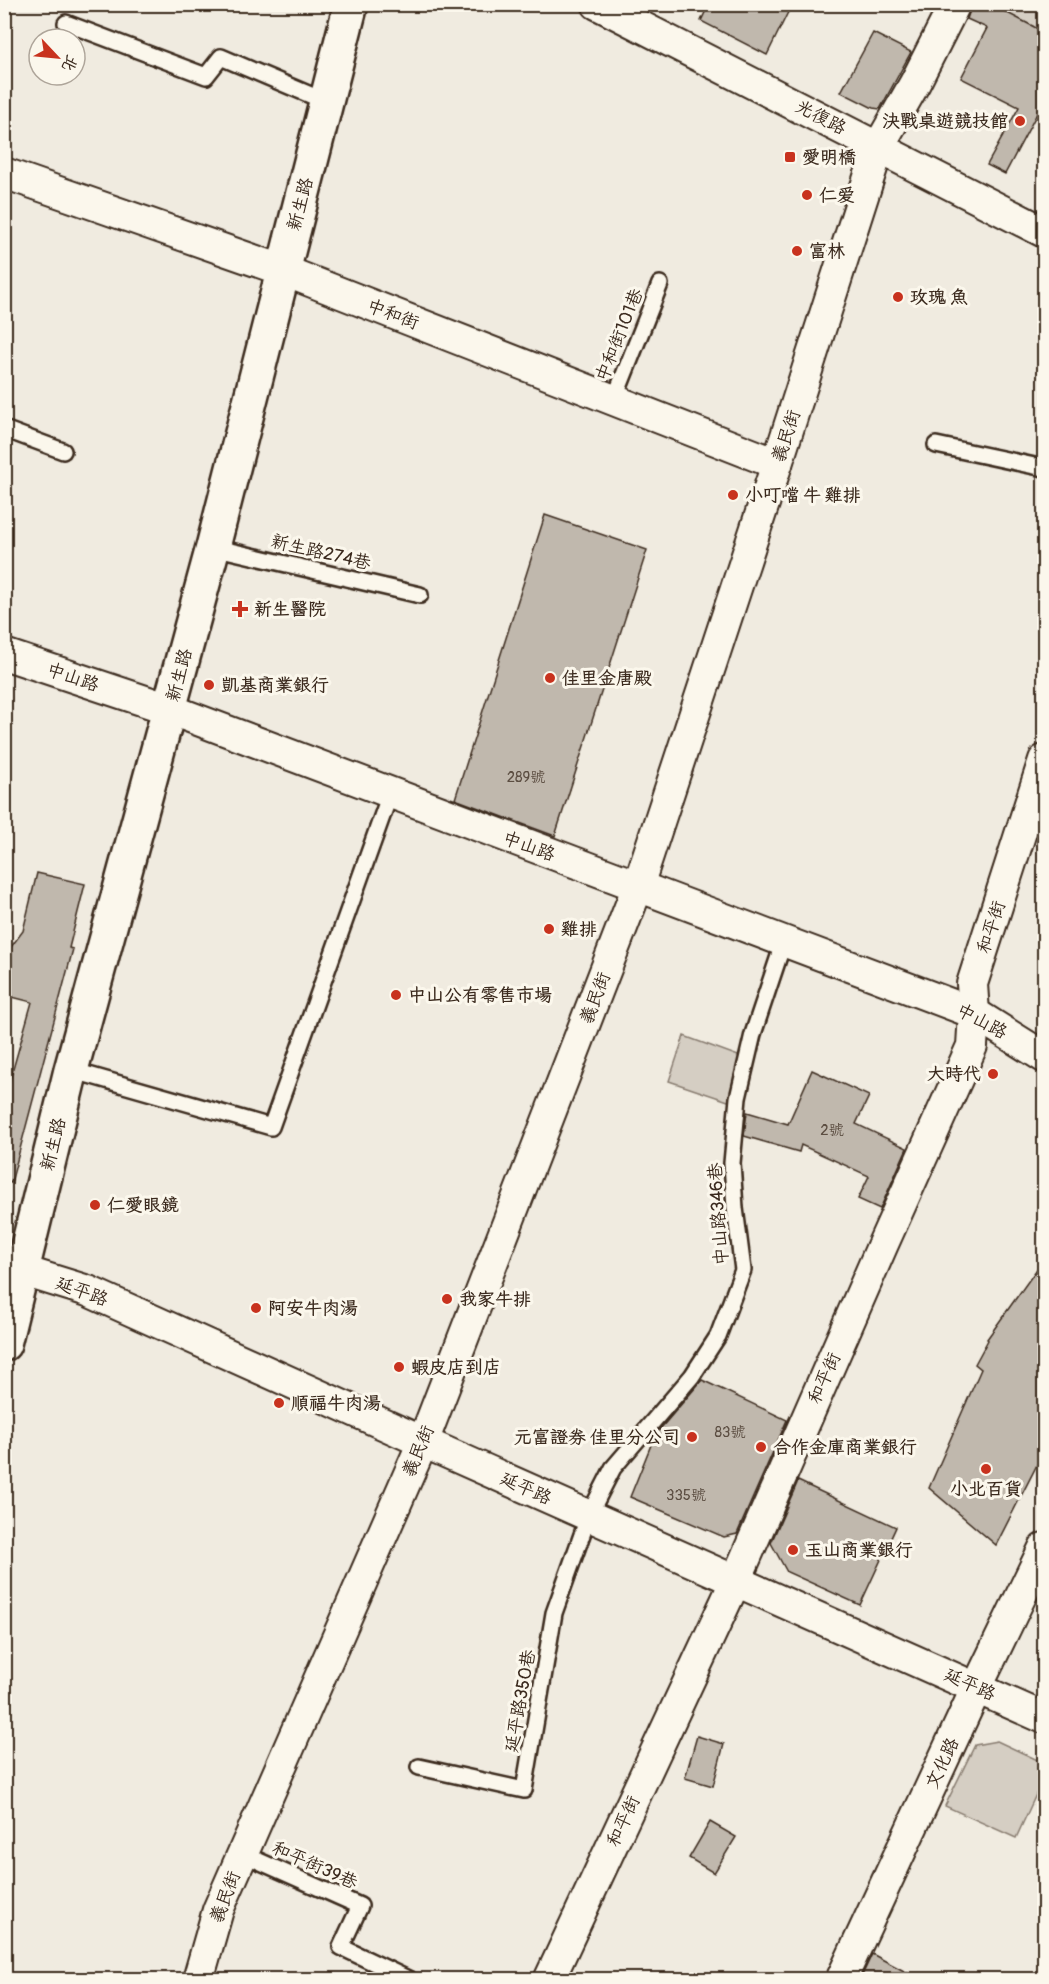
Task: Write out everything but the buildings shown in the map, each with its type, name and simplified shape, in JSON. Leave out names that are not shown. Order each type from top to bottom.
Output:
[{"type":"main road","name":"新生路","points":[[4,1344],[13,1268],[71,1070],[213,547],[351,4]]},
{"type":"street","name":"光復路","points":[[597,4],[1044,232]]},
{"type":"street","name":"義民街","points":[[198,1980],[218,1910],[423,1442],[638,886],[879,146],[915,83],[955,4]]},
{"type":"street","name":"中和街","points":[[4,173],[282,270],[777,465]]},
{"type":"street","name":"中山路","points":[[4,654],[169,709],[974,1013],[1044,1057]]},
{"type":"street","name":"和平街","points":[[549,1980],[736,1580],[972,1046],[974,1013],[972,984],[1044,760]]},
{"type":"street","name":"延平路","points":[[13,1268],[88,1291],[1044,1718]]},
{"type":"street","name":"文化路","points":[[841,1980],[1044,1548]]},
{"type":"lane","points":[[66,23],[206,76],[221,57],[327,102]]},
{"type":"lane","name":"中和街101巷","points":[[614,400],[660,284]]},
{"type":"lane","points":[[4,429],[63,451]]},
{"type":"lane","points":[[936,444],[1044,468]]},
{"type":"lane","name":"新生路274巷","points":[[213,547],[420,595]]},
{"type":"lane","points":[[71,1070],[271,1127],[390,794]]},
{"type":"lane","name":"中山路346巷","points":[[589,1515],[613,1468],[692,1376],[718,1336],[743,1270],[732,1163],[738,1098],[753,1034],[784,941]]},
{"type":"lane","name":"延平路350巷","points":[[419,1767],[524,1790],[555,1613],[589,1515]]},
{"type":"lane","name":"和平街39巷","points":[[243,1854],[360,1906],[341,1947],[410,1980]]},
{"type":"shaded area","points":[[990,5],[1044,5],[1044,58],[1022,47],[1033,26]]},
{"type":"shaded area","points":[[684,1036],[741,1057],[731,1102],[669,1081]]},
{"type":"shaded area","points":[[997,1741],[1044,1763],[1044,1777],[1016,1838],[945,1806],[975,1745]]},
{"type":"place","name":"決戰桌遊競技館","points":[[1020,121]]},
{"type":"place","name":"愛明橋","points":[[790,157]]},
{"type":"place","name":"仁爱","points":[[807,195]]},
{"type":"place","name":"富林","points":[[797,251]]},
{"type":"place","name":"玫瑰 魚","points":[[898,297]]},
{"type":"place","name":"小叮噹 牛 雞排","points":[[733,495]]},
{"type":"place","name":"新生醫院","points":[[240,609]]},
{"type":"place","name":"佳里金唐殿","points":[[550,678]]},
{"type":"place","name":"凱基商業銀行","points":[[209,685]]},
{"type":"place","name":"雞排","points":[[549,929]]},
{"type":"place","name":"中山公有零售市場","points":[[396,995]]},
{"type":"place","name":"大時代","points":[[993,1074]]},
{"type":"place","name":"仁愛眼鏡","points":[[95,1205]]},
{"type":"place","name":"我家牛排","points":[[447,1299]]},
{"type":"place","name":"阿安牛肉湯","points":[[256,1308]]},
{"type":"place","name":"蝦皮店到店","points":[[399,1367]]},
{"type":"place","name":"順福牛肉湯","points":[[279,1403]]},
{"type":"place","name":"元富證券 佳里分公司","points":[[692,1437]]},
{"type":"place","name":"合作金庫商業銀行","points":[[761,1447]]},
{"type":"place","name":"小北百貨","points":[[986,1469]]},
{"type":"place","name":"玉山商業銀行","points":[[793,1550]]}]
